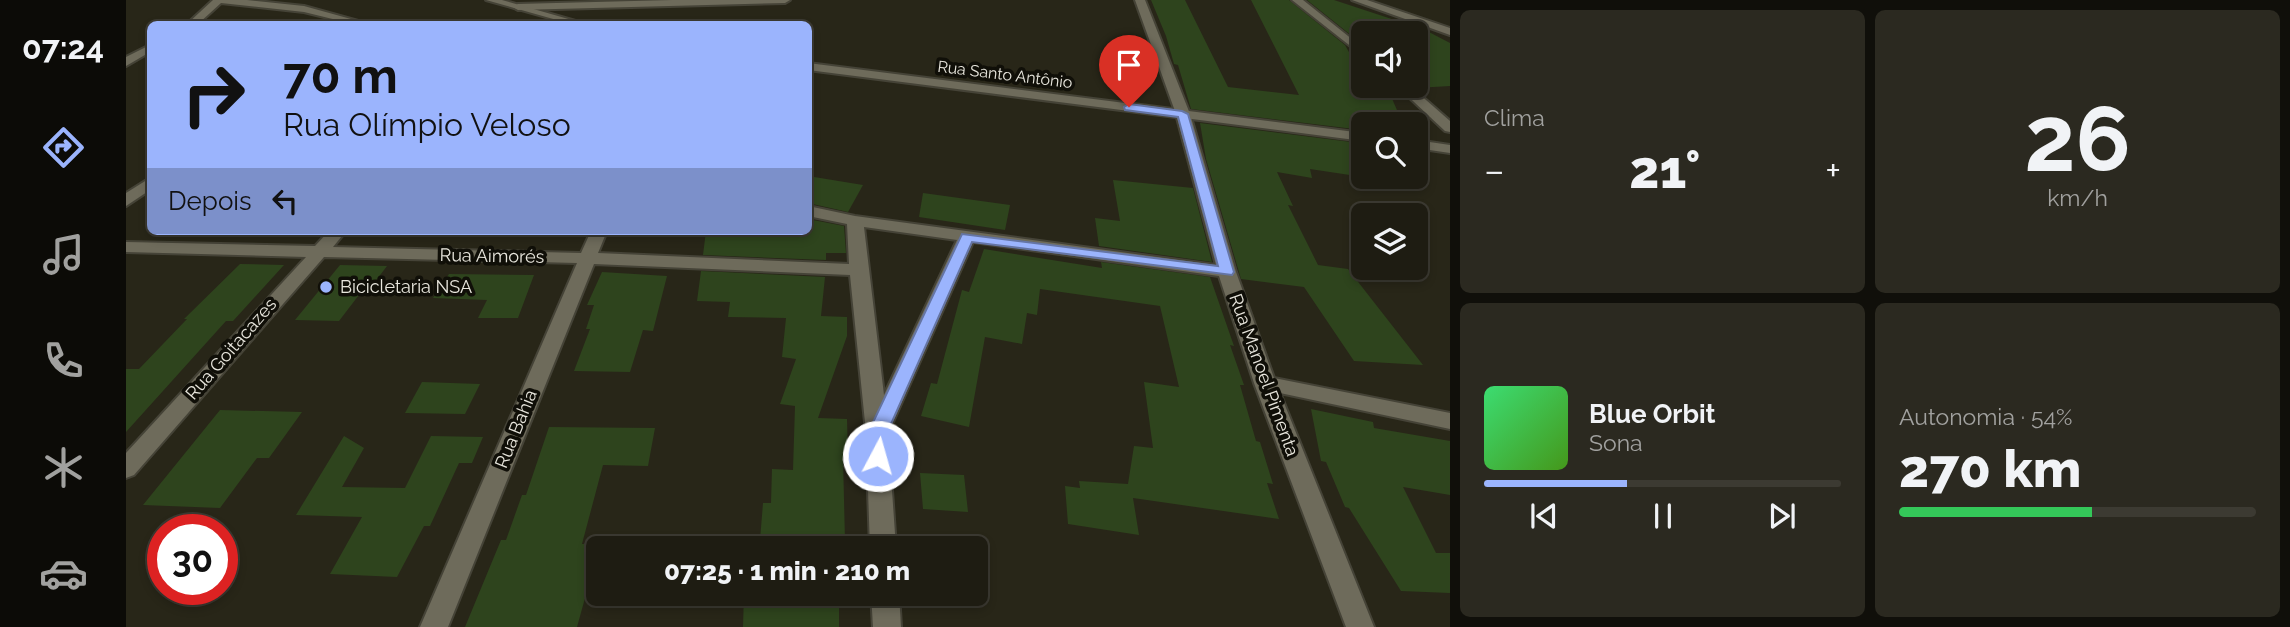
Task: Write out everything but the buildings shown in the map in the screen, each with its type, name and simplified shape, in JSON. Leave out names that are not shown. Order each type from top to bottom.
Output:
[{"type":"street","points":[[195,21],[219,0],[304,9],[353,21]]},
{"type":"street","points":[[491,0],[570,21]]},
{"type":"street","points":[[518,7],[785,0]]},
{"type":"street","name":"Rua Manoel Pimenta","points":[[1140,0],[1182,114],[1227,272],[1265,383],[1360,627]]},
{"type":"street","points":[[1297,0],[1351,43]]},
{"type":"street","points":[[1357,0],[1450,32]]},
{"type":"street","points":[[126,62],[147,50]]},
{"type":"street","points":[[126,62],[147,63]]},
{"type":"street","name":"Rua Santo Antônio","points":[[812,67],[1351,135]]},
{"type":"street","points":[[1416,98],[1450,128]]},
{"type":"street","points":[[1428,146],[1450,149]]},
{"type":"street","points":[[126,201],[147,185]]},
{"type":"street","points":[[812,212],[967,237],[1227,272]]},
{"type":"street","points":[[855,220],[858,270],[877,433],[882,536]]},
{"type":"street","name":"Rua Goitacazes","points":[[126,468],[334,235]]},
{"type":"street","name":"Rua Bahia","points":[[434,627],[597,235]]},
{"type":"street","points":[[877,433],[967,237]]},
{"type":"street","name":"Rua Aimorés","points":[[126,247],[586,258],[858,270]]},
{"type":"street","points":[[1265,383],[1450,421]]},
{"type":"street","points":[[886,606],[887,627]]},
{"type":"place","name":"Bicicletaria NSA","points":[[326,287]]},
{"type":"route","points":[[878,456],[877,433],[967,237],[1227,272],[1182,114],[1129,107]]}]
